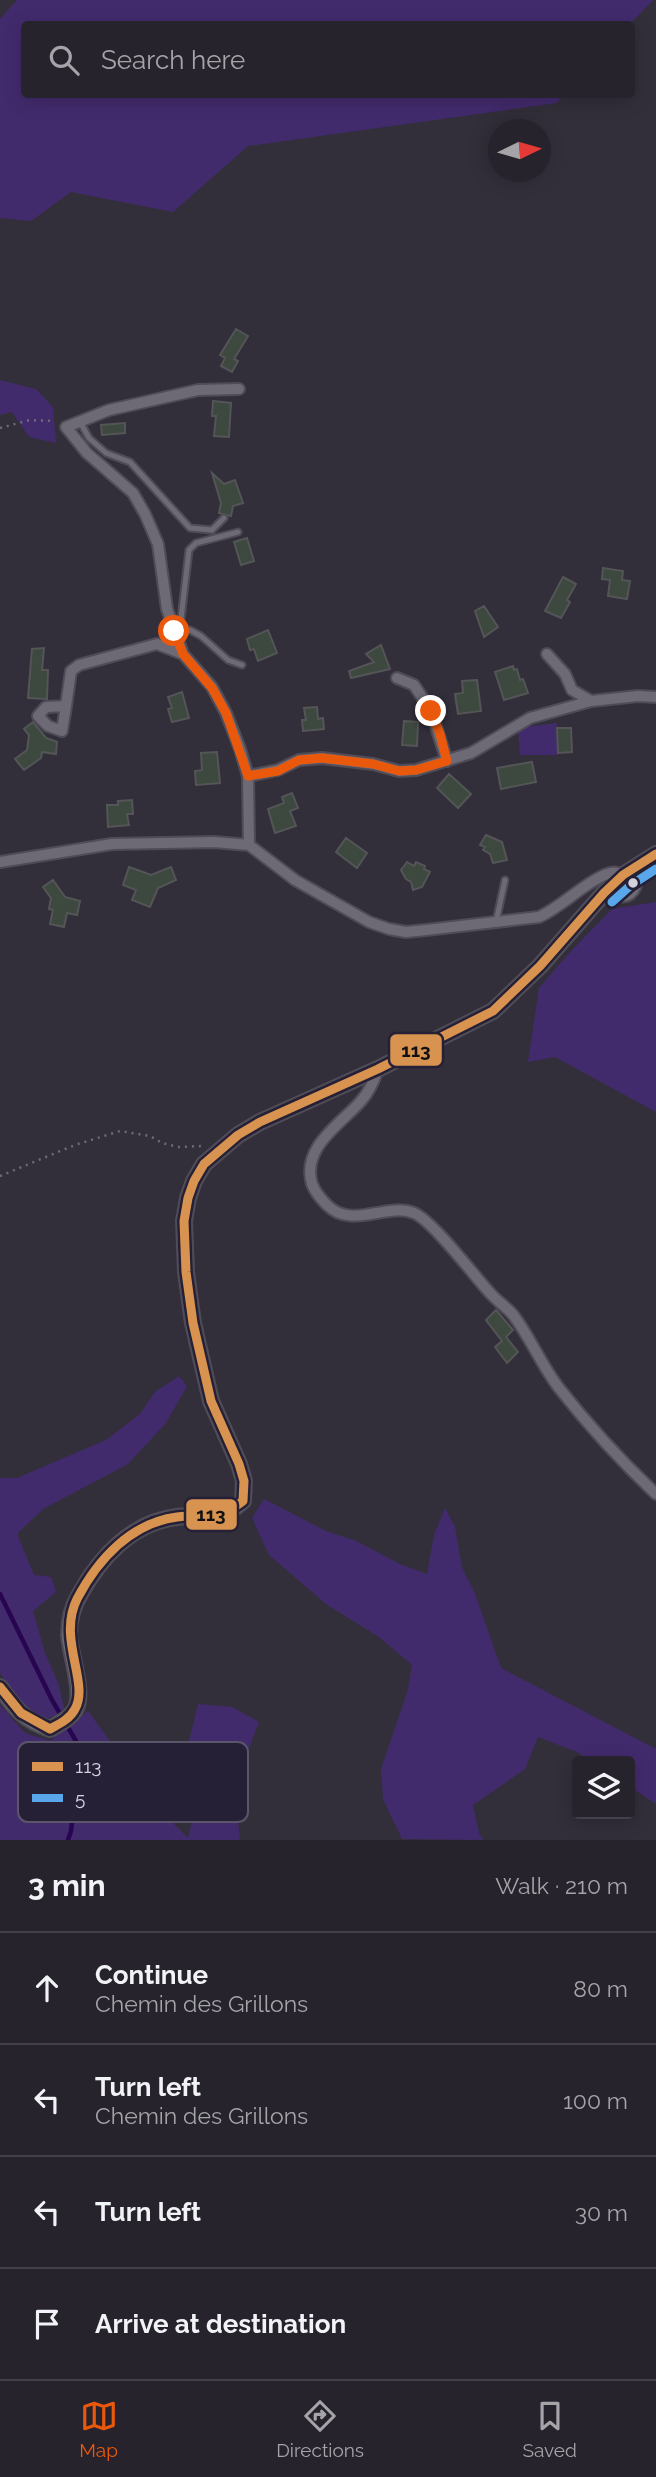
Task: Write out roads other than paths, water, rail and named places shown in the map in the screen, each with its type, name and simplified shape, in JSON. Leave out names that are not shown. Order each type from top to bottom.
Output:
[{"type":"street","points":[[239,389],[198,390],[108,410],[66,427],[87,453],[133,493],[145,514],[158,544],[167,610],[183,654],[212,688],[226,713],[248,776],[250,845]]},
{"type":"street","points":[[66,706],[71,671],[79,665],[158,644],[183,654]]},
{"type":"street","points":[[547,654],[565,674],[572,690],[591,701]]},
{"type":"street","points":[[397,677],[414,685],[431,711],[447,761]]},
{"type":"street","points":[[248,776],[278,771],[299,760],[311,759],[373,764],[399,771],[416,770],[471,753],[530,718],[591,701],[638,696],[656,697]]},
{"type":"street","points":[[0,862],[112,844],[214,842],[250,845],[295,880],[369,922],[406,932],[539,917],[555,910],[606,874],[629,871]]},
{"type":"street","points":[[0,853],[16,858]]},
{"type":"street","points":[[0,1687],[16,1709],[31,1723],[50,1729],[66,1720],[77,1708],[78,1690],[69,1637],[70,1617],[78,1597],[103,1559],[121,1541],[140,1528],[180,1516],[216,1516],[231,1512],[243,1501],[244,1481],[211,1401],[199,1352],[184,1247],[184,1221],[188,1198],[204,1164],[220,1149],[260,1122],[378,1069],[493,1011],[540,966],[604,893],[629,871],[656,854]]},
{"type":"street","points":[[378,1069],[373,1084],[361,1102],[317,1147],[312,1163],[312,1182],[319,1197],[331,1209],[348,1216],[398,1211],[415,1213],[430,1226],[513,1315],[557,1386],[618,1458],[656,1494]]},
{"type":"lane","points":[[79,420],[89,438],[106,453],[130,462],[190,528],[212,530],[224,518]]},
{"type":"lane","points":[[174,631],[181,619],[189,550],[196,542],[238,532]]},
{"type":"lane","points":[[174,631],[190,630],[201,636],[228,660],[242,665]]},
{"type":"lane","points":[[604,893],[622,900],[635,894],[640,881],[629,871]]},
{"type":"lane","points":[[495,922],[505,880]]},
{"type":"waterway","points":[[0,1594],[52,1700],[76,1742]]},
{"type":"waterway","points":[[68,1840],[72,1822]]}]
